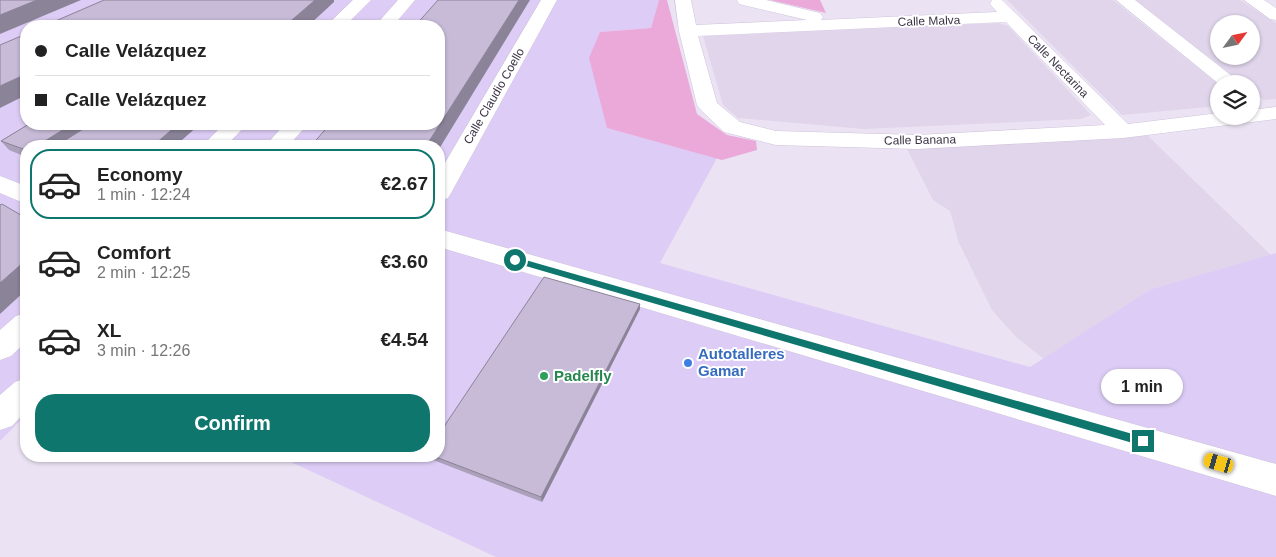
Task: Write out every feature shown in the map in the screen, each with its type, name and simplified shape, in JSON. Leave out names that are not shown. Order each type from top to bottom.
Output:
[{"type":"street","points":[[341,20],[363,0]]},
{"type":"street","points":[[389,20],[407,0]]},
{"type":"street","name":"Calle Claudio Coello","points":[[445,182],[549,0]]},
{"type":"street","name":"Calle Banana","points":[[683,0],[688,31],[707,105],[732,127],[776,138],[917,142],[1123,131],[1262,115]]},
{"type":"street","name":"Calle Malva","points":[[745,0],[847,24]]},
{"type":"street","name":"Calle Nectarina","points":[[994,0],[1123,131]]},
{"type":"street","points":[[1124,0],[1220,75]]},
{"type":"street","points":[[1252,0],[1276,15]]},
{"type":"street","name":"Calle Malva","points":[[688,31],[1011,17]]},
{"type":"street","points":[[219,140],[230,130]]},
{"type":"street","points":[[282,140],[291,130]]},
{"type":"street","points":[[0,183],[20,193]]},
{"type":"street","points":[[445,240],[1276,480]]},
{"type":"street","points":[[0,348],[20,330]]},
{"type":"street","points":[[0,416],[20,397]]},
{"type":"shaded area","points":[[0,0],[659,0],[651,28],[600,32],[607,128],[717,158],[660,263],[1030,367],[1151,289],[1276,253],[1276,557],[496,557],[291,462],[445,462],[445,140],[20,140],[20,421],[0,441]]},
{"type":"shaded area","points":[[659,0],[667,0],[697,114],[727,135],[756,141],[757,150],[722,160],[607,128],[589,58],[600,32],[651,28]]},
{"type":"shaded area","points":[[770,0],[820,0],[826,13]]},
{"type":"shaded area","points":[[1007,0],[1113,0],[1210,78],[1210,107],[1122,115]]},
{"type":"shaded area","points":[[1135,0],[1240,0],[1276,23],[1276,99],[1264,100],[1260,97],[1260,75],[1231,75],[1219,65],[1260,65],[1260,15],[1210,15],[1210,58]]},
{"type":"shaded area","points":[[998,23],[1008,26],[1091,115],[1081,119],[864,129],[738,118],[723,105],[703,36],[712,33]]},
{"type":"shaded area","points":[[1147,135],[1271,255],[1151,289],[1044,359],[1016,337],[992,310],[959,243],[950,211],[933,200],[906,147]]},
{"type":"building","points":[[0,0],[37,0],[0,15]]},
{"type":"building","points":[[104,0],[315,0],[292,20],[58,20]]},
{"type":"building","points":[[438,0],[519,0],[445,116],[445,20],[420,20]]},
{"type":"building","points":[[20,37],[20,77],[0,86],[0,45]]},
{"type":"building","points":[[20,129],[62,130],[47,140],[20,140],[20,148],[1,141]]},
{"type":"building","points":[[81,130],[171,130],[160,140],[66,140]]},
{"type":"building","points":[[325,130],[436,130],[430,140],[316,140]]},
{"type":"building","points":[[2,204],[20,214],[20,265],[0,283],[0,205]]},
{"type":"building","name":"Padelfly","points":[[544,277],[640,304],[541,497],[445,461],[445,425]]},
{"type":"place","name":"Autotalleres Gamar","points":[[688,363]]},
{"type":"place","name":"Padelfly","points":[[544,376]]},
{"type":"route","points":[[515,260],[1143,441]]}]
